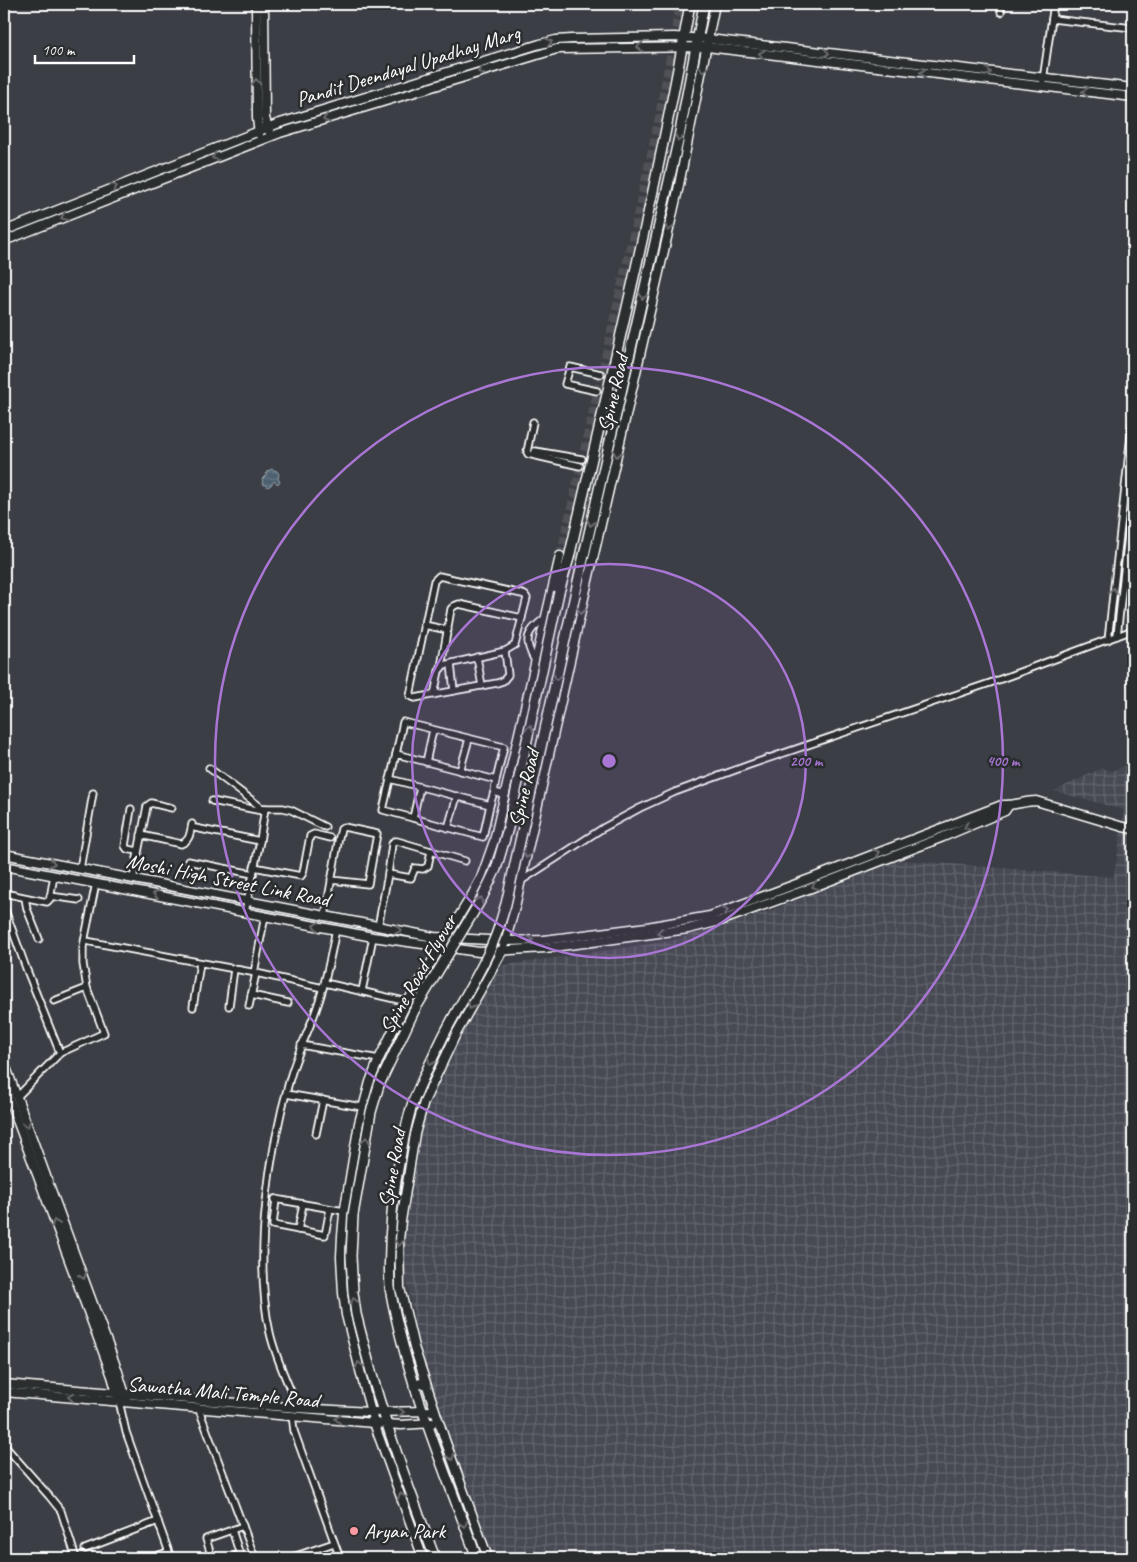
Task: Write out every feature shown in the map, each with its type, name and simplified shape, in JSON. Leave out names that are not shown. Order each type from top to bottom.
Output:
[{"type":"main road","name":"Spine Road","points":[[569,558],[655,185],[684,43],[690,4]]},
{"type":"main road","name":"Spine Road","points":[[582,561],[668,188],[704,4]]},
{"type":"main road","points":[[560,556],[569,558]]},
{"type":"main road","name":"Spine Road Flyover","points":[[383,1412],[356,1314],[353,1292],[351,1237],[356,1195],[371,1112],[379,1085],[414,1011],[482,898],[496,869],[508,828],[559,592],[569,558]]},
{"type":"main road","points":[[476,1558],[414,1386],[396,1320],[390,1288],[391,1220],[397,1173],[415,1098],[447,1029],[484,963],[500,924],[582,561],[592,563]]},
{"type":"main road","points":[[414,1386],[425,1382]]},
{"type":"main road","points":[[383,1412],[435,1558]]},
{"type":"street","points":[[4,240],[261,140],[257,118],[256,4]]},
{"type":"street","points":[[264,4],[265,118],[270,136]]},
{"type":"street","name":"Spine Road","points":[[488,1558],[414,1347],[400,1288],[398,1256],[400,1221],[415,1134],[424,1102],[446,1053],[506,941],[680,182],[715,4]]},
{"type":"street","points":[[1001,12],[1002,4]]},
{"type":"street","points":[[1042,87],[1054,4]]},
{"type":"street","points":[[1052,19],[1133,28]]},
{"type":"street","name":"Pandit Deendayal Upadhay Marg","points":[[258,130],[556,40],[708,43]]},
{"type":"street","name":"Pandit Deendayal Upadhay Marg","points":[[261,140],[557,49],[684,43]]},
{"type":"street","points":[[708,43],[1133,88]]},
{"type":"street","points":[[708,43],[1042,87],[1133,97]]},
{"type":"street","points":[[4,231],[258,130]]},
{"type":"street","points":[[597,391],[565,384],[570,367],[601,374]]},
{"type":"street","points":[[1108,640],[1133,418]]},
{"type":"street","points":[[533,422],[528,454],[580,466]]},
{"type":"street","points":[[535,451],[582,459]]},
{"type":"street","points":[[1117,636],[1133,491]]},
{"type":"street","name":"Spine Road","points":[[424,1558],[370,1412],[346,1315],[341,1257],[344,1211],[362,1107],[379,1059],[408,1002],[482,878],[506,795],[560,556]]},
{"type":"street","points":[[441,667],[505,651],[515,645],[527,598],[525,595],[439,576],[434,581],[409,692],[410,696],[415,698],[497,683],[508,675],[505,651]]},
{"type":"street","points":[[434,695],[454,606],[459,604],[522,618]]},
{"type":"street","points":[[535,661],[529,650],[529,637],[532,627],[545,618]]},
{"type":"street","points":[[424,625],[448,630]]},
{"type":"street","points":[[521,881],[604,828],[640,808],[675,792],[749,764],[990,683],[1133,630]]},
{"type":"street","points":[[518,634],[529,637]]},
{"type":"street","points":[[477,658],[482,686]]},
{"type":"street","points":[[450,664],[454,691]]},
{"type":"street","points":[[403,722],[469,739],[504,747],[483,837],[383,810],[403,722]]},
{"type":"street","points":[[426,762],[433,730]]},
{"type":"street","points":[[460,771],[469,739]]},
{"type":"street","points":[[396,754],[496,780]]},
{"type":"street","points":[[209,768],[265,810]]},
{"type":"street","points":[[390,779],[490,805]]},
{"type":"street","points":[[413,818],[420,787]]},
{"type":"street","points":[[494,792],[506,795]]},
{"type":"street","points":[[84,880],[83,869],[93,793]]},
{"type":"street","points":[[448,828],[457,796]]},
{"type":"street","points":[[212,801],[265,810],[283,808],[325,827]]},
{"type":"street","name":"Moshi High Street Link Road","points":[[4,854],[434,937],[506,941],[544,940],[602,933],[710,916],[1002,805],[1027,801],[1036,802],[1123,827],[1133,828]]},
{"type":"street","points":[[133,879],[140,835],[148,804],[172,808]]},
{"type":"street","name":"Moshi High Street Link Road","points":[[4,866],[336,930],[479,952],[502,951],[583,944],[688,929],[710,924],[846,875],[1005,811],[1009,805]]},
{"type":"street","points":[[131,809],[125,846],[126,849],[138,851]]},
{"type":"street","points":[[245,912],[265,810]]},
{"type":"street","points":[[140,835],[181,844],[188,839],[193,826],[260,841]]},
{"type":"street","points":[[325,916],[341,829],[344,827],[377,834],[368,884],[332,880]]},
{"type":"street","points":[[254,867],[301,876],[310,836],[314,834],[330,838]]},
{"type":"street","points":[[378,927],[392,844],[394,842],[397,841],[465,861]]},
{"type":"street","points":[[388,874],[411,878],[415,868],[423,869],[428,866],[430,852]]},
{"type":"street","points":[[188,861],[253,874]]},
{"type":"street","points":[[842,866],[846,875]]},
{"type":"street","points":[[4,893],[47,902],[50,899],[54,875]]},
{"type":"street","points":[[17,1097],[60,1053],[104,1033],[87,988],[83,964],[83,947],[86,940],[96,883]]},
{"type":"street","points":[[50,896],[79,900]]},
{"type":"street","points":[[25,898],[27,909],[39,939]]},
{"type":"street","points":[[4,907],[60,1053]]},
{"type":"street","points":[[249,1006],[265,916]]},
{"type":"street","points":[[298,1408],[277,1357],[266,1313],[264,1260],[267,1197],[269,1176],[286,1094],[301,1045],[317,1009],[336,930]]},
{"type":"street","points":[[362,991],[373,936]]},
{"type":"street","points":[[86,940],[324,986],[362,991],[408,1002]]},
{"type":"street","points":[[193,1007],[200,962]]},
{"type":"street","points":[[229,1006],[234,969]]},
{"type":"street","points":[[54,1000],[87,988]]},
{"type":"street","points":[[251,995],[288,1003]]},
{"type":"street","points":[[301,1045],[379,1059]]},
{"type":"street","points":[[5,1067],[6,1082],[122,1398]]},
{"type":"street","points":[[6,1082],[17,1097],[122,1398],[126,1432],[169,1556],[150,1558]]},
{"type":"street","points":[[286,1094],[362,1107]]},
{"type":"street","points":[[316,1134],[323,1100]]},
{"type":"street","points":[[267,1197],[344,1211]]},
{"type":"street","points":[[276,1199],[273,1225],[298,1230],[325,1235],[330,1209]]},
{"type":"street","points":[[298,1230],[303,1204]]},
{"type":"street","name":"Sawatha Mali Temple Road","points":[[4,1384],[198,1408],[386,1424],[439,1422]]},
{"type":"street","name":"Sawatha Mali Temple Road","points":[[4,1392],[370,1412],[435,1411]]},
{"type":"street","points":[[198,1408],[255,1558]]},
{"type":"street","points":[[292,1415],[294,1431],[340,1558]]},
{"type":"street","points":[[4,1445],[61,1511],[76,1558]]},
{"type":"street","points":[[85,1549],[158,1521]]},
{"type":"street","points":[[212,1558],[206,1539],[243,1526]]},
{"type":"street","points":[[231,1558],[240,1555],[232,1530]]},
{"type":"street","points":[[290,1558],[334,1543]]},
{"type":"shaded area","points":[[1133,762],[1133,1558],[493,1558],[424,1370],[401,1252],[415,1126],[492,967],[671,941],[775,909],[828,885],[901,860],[1114,877],[1124,810],[1054,791],[1102,768],[1112,771]]},
{"type":"water","points":[[272,469],[279,474],[278,479],[280,481],[278,484],[274,481],[268,487],[263,484],[262,479],[267,471]]},
{"type":"tunnel","points":[[560,556],[656,132],[680,4]]},
{"type":"place","name":"Aryan Park","points":[[354,1531]]}]
